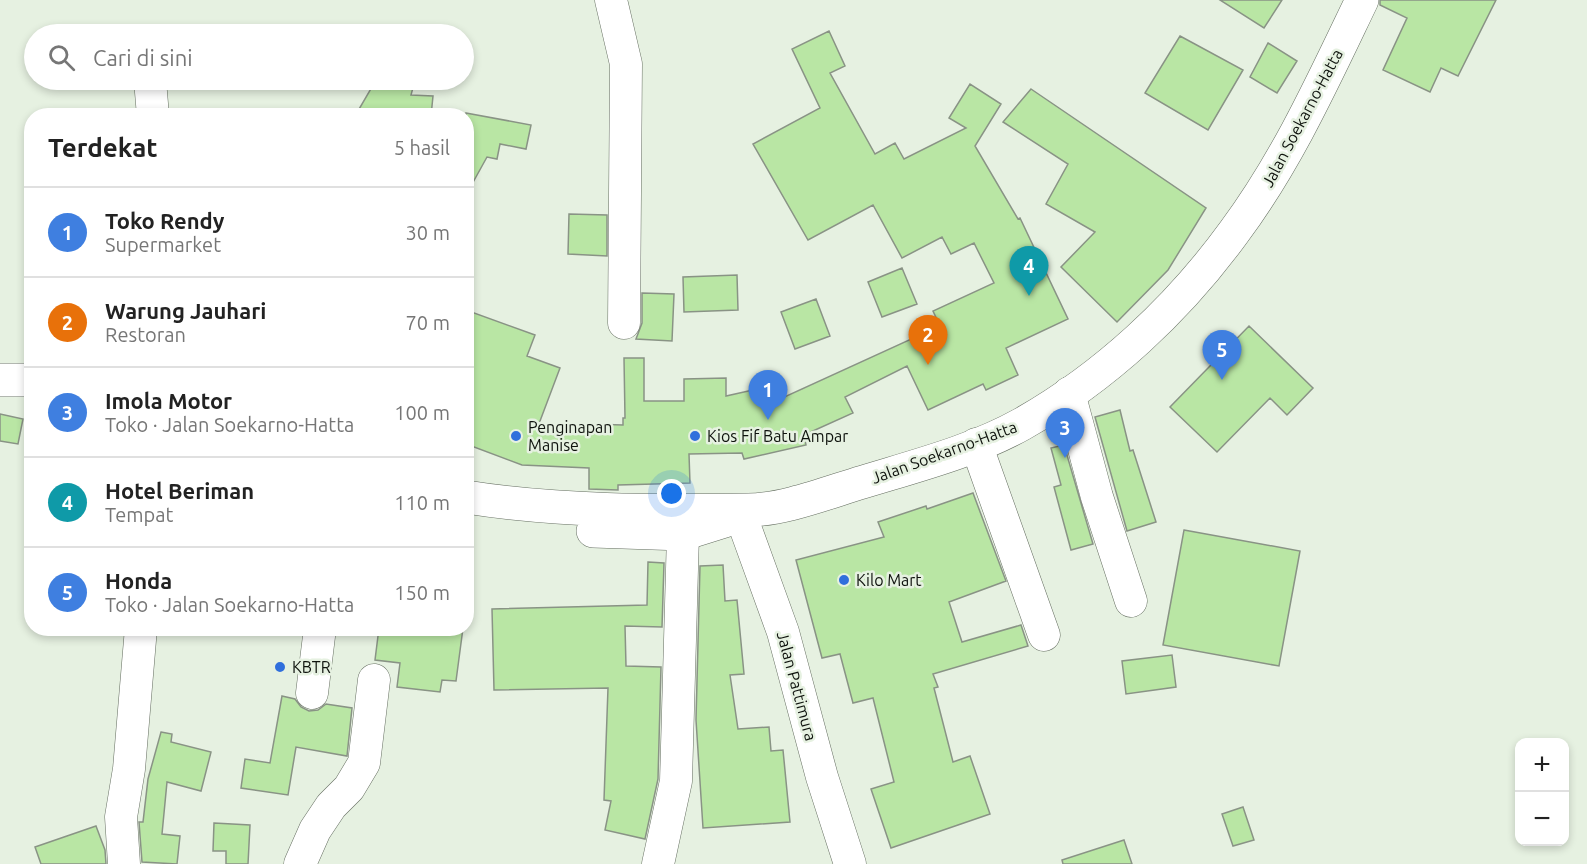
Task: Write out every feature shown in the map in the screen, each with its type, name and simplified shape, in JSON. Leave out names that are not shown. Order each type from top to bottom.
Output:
[{"type":"highway","name":"Jalan Soekarno-Hatta","points":[[474,519],[523,528],[683,534],[743,512],[825,494],[976,444],[1020,424],[1069,393],[1151,329],[1234,232],[1273,176],[1362,0]]},
{"type":"highway","points":[[0,380],[24,381]]},
{"type":"highway","name":"Jalan Soekarno-Hatta","points":[[474,497],[581,511],[743,512]]},
{"type":"street","points":[[611,0],[626,64],[624,323]]},
{"type":"street","points":[[151,90],[152,108]]},
{"type":"street","points":[[1069,393],[1097,497],[1131,601]]},
{"type":"street","points":[[976,444],[1044,635]]},
{"type":"street","name":"Jalan Pattimura","points":[[743,512],[783,633],[822,777],[850,864]]},
{"type":"street","points":[[658,864],[676,781],[683,534]]},
{"type":"street","points":[[124,864],[121,817],[129,769],[140,636]]},
{"type":"street","points":[[312,693],[319,636]]},
{"type":"street","points":[[300,864],[315,830],[331,806],[349,788],[364,763],[374,680]]},
{"type":"building","points":[[1220,0],[1282,0],[1264,28]]},
{"type":"building","points":[[1380,0],[1496,0],[1458,76],[1441,68],[1430,92],[1383,70],[1407,18],[1380,5]]},
{"type":"building","points":[[829,31],[845,66],[830,73],[875,154],[895,143],[904,159],[966,128],[949,118],[970,84],[1001,104],[975,146],[1018,219],[1020,218],[1068,319],[1006,348],[1018,375],[986,390],[983,384],[928,410],[907,366],[845,397],[853,413],[804,435],[806,445],[744,459],[742,453],[689,454],[690,483],[618,485],[618,490],[589,489],[589,468],[522,465],[474,447],[474,313],[535,335],[527,356],[560,368],[537,429],[590,430],[590,424],[623,425],[623,418],[625,418],[624,358],[644,358],[644,401],[684,401],[684,379],[726,378],[726,396],[775,385],[778,400],[940,326],[933,311],[994,283],[974,243],[951,254],[942,237],[902,258],[873,205],[808,240],[753,144],[820,108],[792,49]]},
{"type":"building","points":[[1180,36],[1243,70],[1208,130],[1145,93]]},
{"type":"building","points":[[1268,43],[1297,61],[1277,93],[1250,77]]},
{"type":"building","points":[[1031,89],[1206,208],[1168,270],[1117,322],[1061,267],[1095,232],[1046,204],[1068,164],[1003,122]]},
{"type":"building","points":[[370,90],[412,90],[411,95],[433,96],[432,108],[360,108]]},
{"type":"building","points":[[474,114],[531,125],[526,149],[500,144],[497,159],[487,157],[474,181]]},
{"type":"building","points":[[569,214],[607,215],[607,256],[568,254]]},
{"type":"building","points":[[902,268],[917,304],[882,317],[868,282]]},
{"type":"building","points":[[737,275],[738,310],[684,312],[683,277]]},
{"type":"building","points":[[642,293],[674,294],[672,341],[636,339],[642,323]]},
{"type":"building","points":[[816,299],[830,336],[795,349],[781,312]]},
{"type":"building","points":[[1249,326],[1313,388],[1287,415],[1270,398],[1217,452],[1170,407]]},
{"type":"building","points":[[1120,410],[1130,451],[1133,450],[1156,522],[1127,531],[1095,417]]},
{"type":"building","points":[[0,414],[23,419],[18,444],[0,441]]},
{"type":"building","points":[[1064,445],[1093,544],[1071,550],[1054,487],[1061,485],[1051,448]]},
{"type":"building","points":[[973,493],[1006,581],[949,602],[962,642],[1021,625],[1028,646],[933,674],[938,687],[934,688],[953,762],[970,756],[990,814],[891,848],[871,789],[894,782],[873,698],[853,703],[840,654],[822,658],[796,560],[884,537],[878,522],[926,506],[927,509]]},
{"type":"building","points":[[1184,530],[1300,551],[1279,666],[1163,645]]},
{"type":"building","points":[[648,562],[664,563],[662,627],[625,626],[626,666],[661,667],[658,779],[645,839],[605,830],[611,801],[604,800],[608,688],[494,690],[492,609],[647,605]]},
{"type":"building","points":[[723,565],[725,601],[737,600],[744,674],[730,675],[738,729],[769,727],[771,751],[783,750],[790,822],[703,828],[696,720],[700,566]]},
{"type":"building","points":[[378,636],[462,636],[456,681],[442,680],[440,692],[397,687],[400,663],[375,660]]},
{"type":"building","points":[[1172,655],[1176,687],[1126,694],[1122,661]]},
{"type":"building","points":[[282,696],[295,699],[301,707],[309,711],[318,710],[326,704],[352,708],[347,756],[296,747],[288,795],[241,788],[245,759],[270,763]]},
{"type":"building","points":[[161,732],[172,734],[171,742],[211,752],[201,791],[167,782],[162,834],[180,836],[177,864],[142,862],[139,822],[143,822],[148,779]]},
{"type":"building","points":[[1243,807],[1254,840],[1233,846],[1222,814]]},
{"type":"building","points":[[214,823],[250,825],[248,864],[226,864],[226,851],[213,851]]},
{"type":"building","points":[[96,826],[105,850],[106,864],[41,864],[35,847]]},
{"type":"building","points":[[1124,840],[1132,864],[1063,864],[1062,860]]},
{"type":"place","name":"Hotel Beriman","points":[[1029,296]]},
{"type":"place","name":"Warung Jauhari","points":[[928,365]]},
{"type":"place","name":"Honda","points":[[1222,380]]},
{"type":"place","name":"Toko Rendy","points":[[768,420]]},
{"type":"place","name":"Penginapan Manise","points":[[516,436]]},
{"type":"place","name":"Kios Fif Batu Ampar","points":[[695,436]]},
{"type":"place","name":"Imola Motor","points":[[1065,458]]},
{"type":"place","name":"Kilo Mart","points":[[844,580]]},
{"type":"place","name":"KBTR","points":[[280,667]]}]
